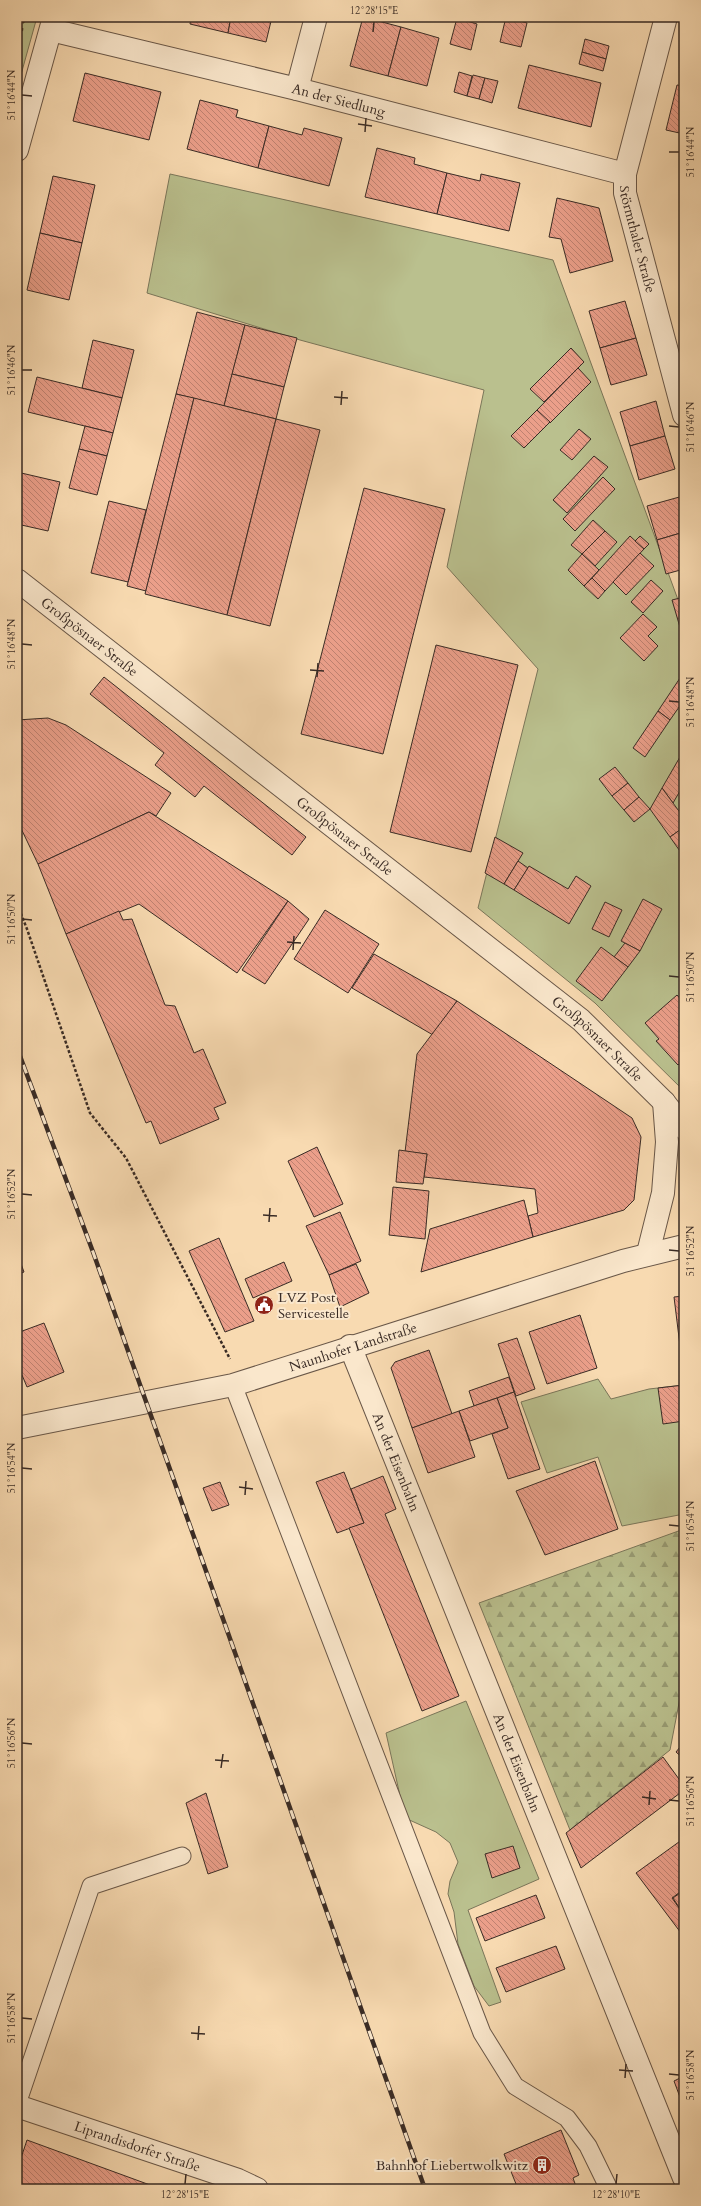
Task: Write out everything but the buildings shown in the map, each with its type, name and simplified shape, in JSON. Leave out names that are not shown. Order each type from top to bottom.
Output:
[{"type":"street","points":[[297,89],[316,17]]},
{"type":"street","name":"Störmthaler Straße","points":[[666,17],[625,174],[625,193],[628,210],[684,414]]},
{"type":"street","points":[[17,150],[52,23]]},
{"type":"street","name":"An der Siedlung","points":[[52,23],[297,89],[625,174]]},
{"type":"street","name":"Großpösnaer Straße","points":[[17,580],[581,1020],[664,1102],[684,1128]]},
{"type":"street","points":[[648,1253],[662,1193],[667,1142],[664,1102]]},
{"type":"street","name":"Naunhofer Landstraße","points":[[17,1428],[237,1384],[350,1346],[648,1253],[684,1246]]},
{"type":"street","name":"An der Eisenbahn","points":[[350,1346],[684,2178]]},
{"type":"street","name":"Liprandisdorfer Straße","points":[[17,2105],[238,2180],[257,2189]]},
{"type":"lane","points":[[237,1384],[482,2033],[515,2086],[567,2118],[588,2146],[609,2189]]},
{"type":"lane","points":[[17,2105],[90,1886],[182,1856]]},
{"type":"path","points":[[17,904],[90,1113],[126,1158],[237,1384]]},
{"type":"green space","points":[[17,17],[37,17],[17,89]]},
{"type":"green space","points":[[170,174],[553,260],[684,616],[684,1091],[595,1003],[478,908],[538,669],[447,567],[484,390],[300,340],[147,293]]},
{"type":"green space","points":[[598,1379],[611,1399],[649,1389],[684,1385],[684,1514],[622,1526],[598,1457],[547,1473],[521,1402]]},
{"type":"green space","points":[[684,1529],[684,1677],[670,1750],[570,1830],[479,1603]]},
{"type":"green space","points":[[466,1701],[539,1879],[468,1910],[501,2002],[489,2006],[474,1986],[458,1944],[454,1912],[448,1894],[450,1881],[458,1862],[450,1843],[436,1832],[405,1818],[386,1733]]},
{"type":"railway","points":[[17,1048],[93,1252],[425,2189]]},
{"type":"place","name":"LVZ Post Servicestelle","points":[[264,1305]]},
{"type":"place","name":"Bahnhof Liebertwolkwitz","points":[[542,2165]]}]
